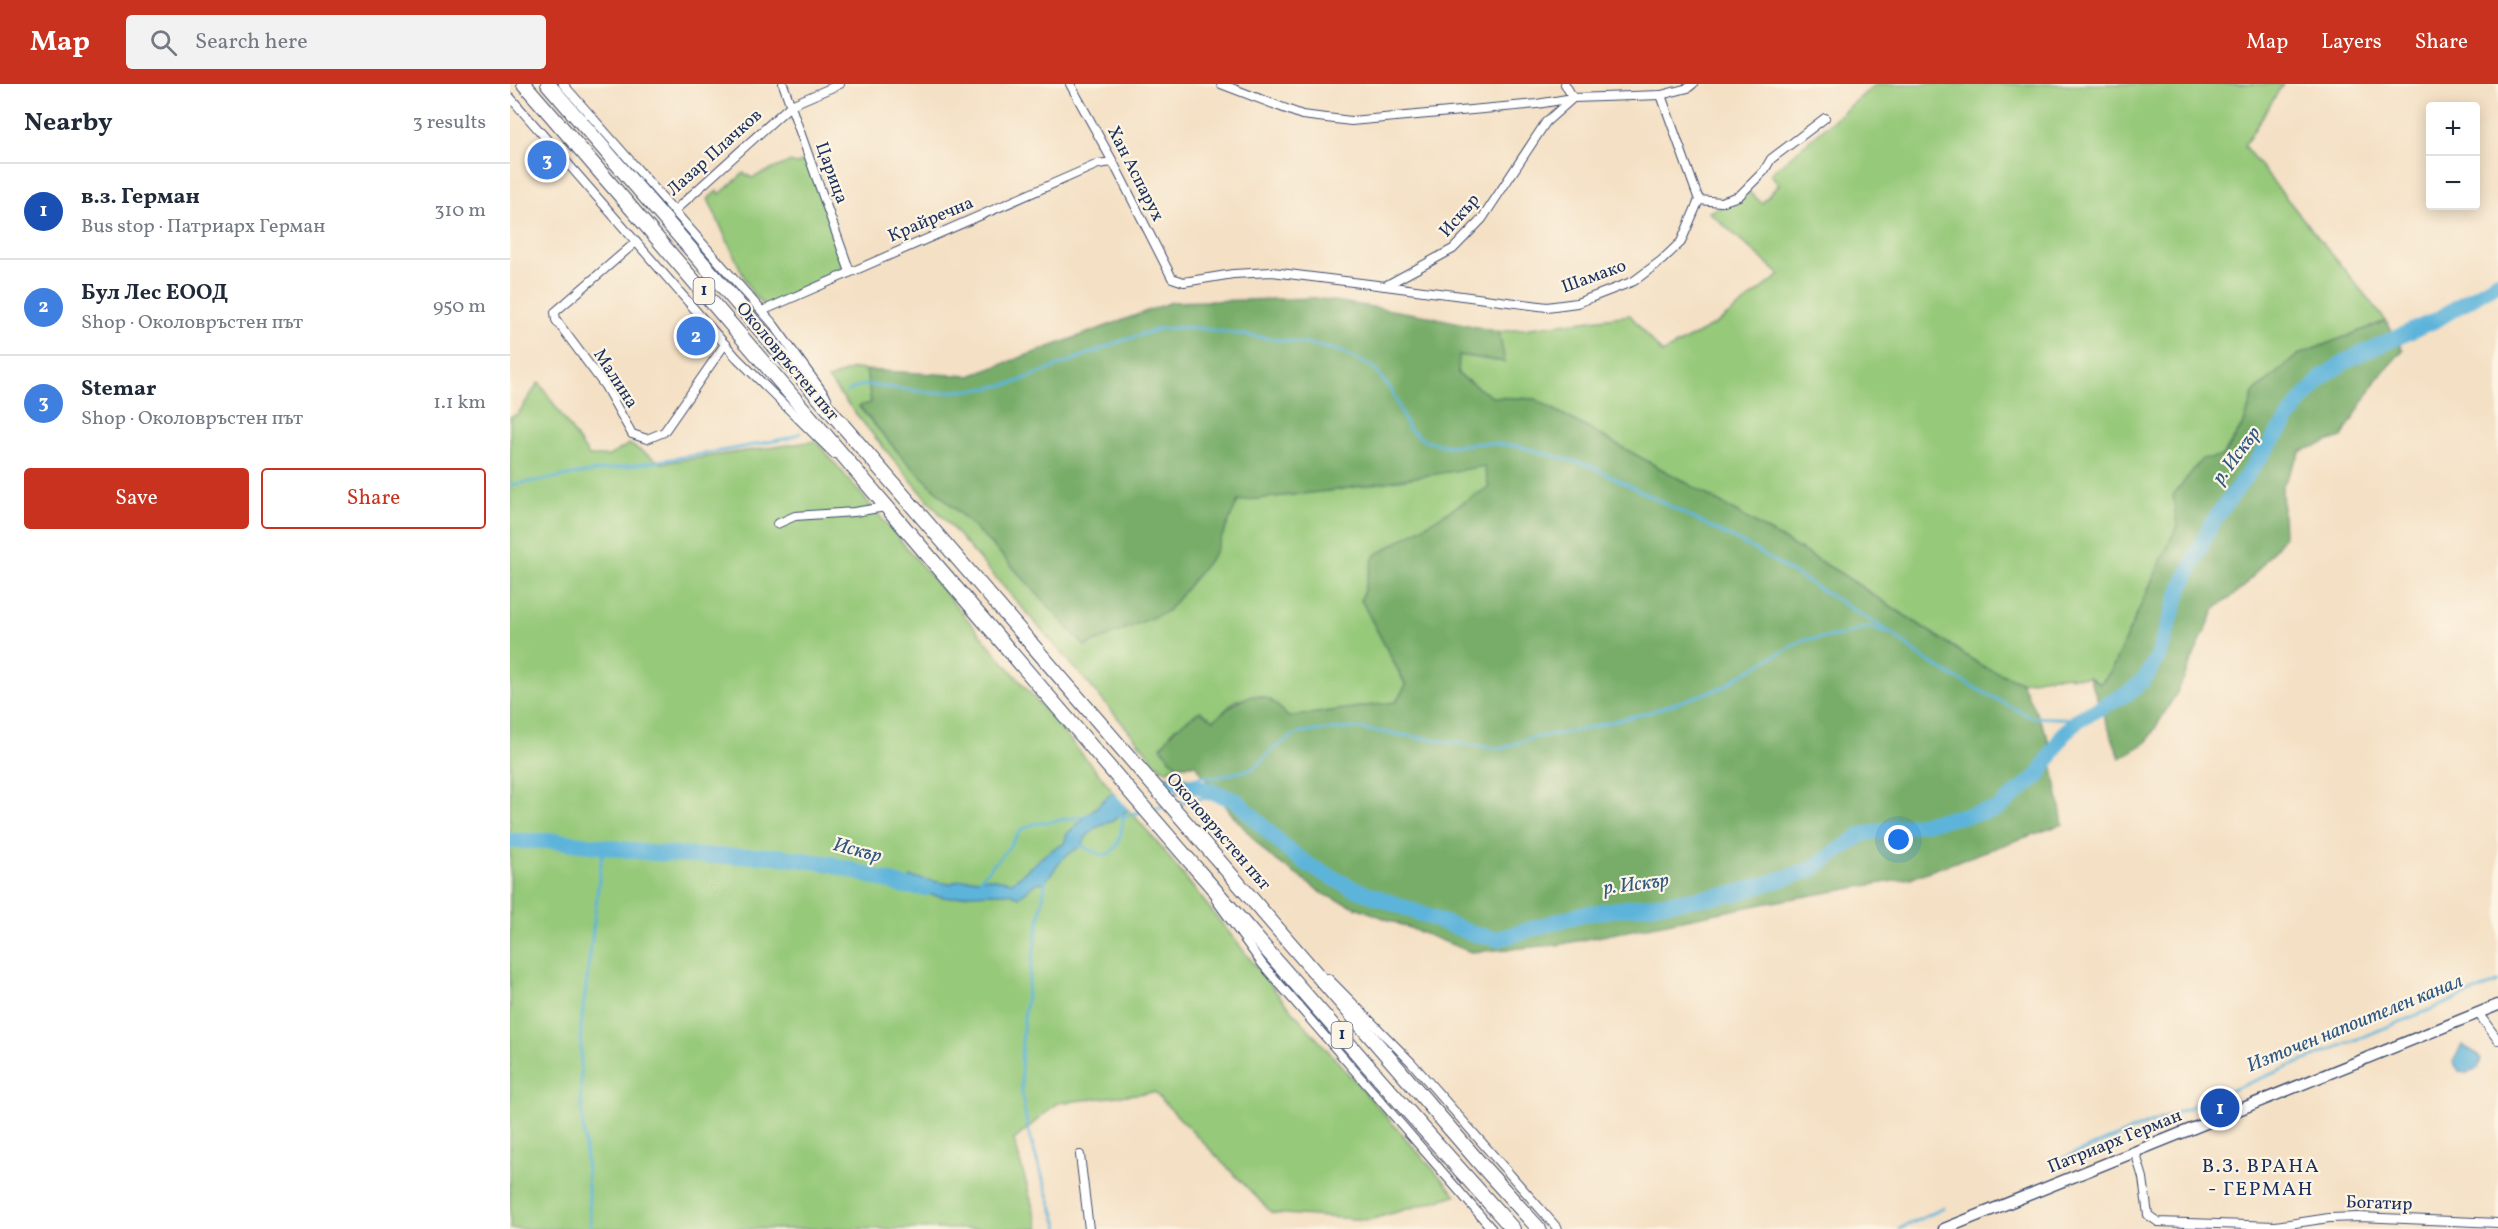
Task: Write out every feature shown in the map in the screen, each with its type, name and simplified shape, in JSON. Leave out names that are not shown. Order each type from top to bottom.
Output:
[{"type":"highway","name":"Околовръстен път","points":[[524,84],[723,313],[1172,841],[1513,1229]]},
{"type":"highway","name":"Околовръстен път","points":[[548,84],[1539,1229]]},
{"type":"street","name":"Околовръстен път","points":[[563,84],[762,311],[870,458]]},
{"type":"street","name":"Царица","points":[[783,84],[850,272]]},
{"type":"street","name":"Лазар Плачков","points":[[674,211],[791,105],[840,84]]},
{"type":"street","name":"Хан Аспарух","points":[[1070,84],[1172,278],[1184,282],[1233,274],[1272,273],[1385,286]]},
{"type":"street","points":[[1221,84],[1302,115],[1351,121],[1537,104],[1573,98],[1661,95],[1689,88],[1693,84]]},
{"type":"street","points":[[1565,84],[1573,98]]},
{"type":"street","points":[[1661,95],[1699,200],[1721,202],[1738,196],[1758,178],[1771,159],[1825,118]]},
{"type":"street","name":"Околовръстен път","points":[[510,98],[725,344],[884,504]]},
{"type":"street","name":"Искър","points":[[1385,286],[1453,249],[1482,219],[1546,122],[1573,98]]},
{"type":"street","name":"Крайречна","points":[[762,311],[1098,164],[1113,162]]},
{"type":"street","name":"Шамако","points":[[1385,286],[1547,308],[1578,303],[1634,281],[1662,260],[1681,242],[1699,200]]},
{"type":"street","name":"Малина","points":[[636,242],[555,312],[556,320],[605,386],[632,434],[646,439],[664,432],[725,344]]},
{"type":"street","points":[[777,524],[795,516],[854,512],[884,504]]},
{"type":"street","points":[[1172,841],[1263,965],[1492,1229]]},
{"type":"street","points":[[1231,873],[1334,984],[1411,1062],[1558,1229]]},
{"type":"street","name":"Патриарх Герман","points":[[1944,1229],[1960,1226],[2135,1151],[2498,1005]]},
{"type":"street","points":[[2478,1013],[2498,1040]]},
{"type":"street","name":"Богатир","points":[[2135,1151],[2143,1178],[2148,1215],[2158,1222],[2276,1226],[2330,1218],[2359,1217],[2498,1223]]},
{"type":"street","points":[[1080,1155],[1089,1229]]},
{"type":"street","points":[[2308,1222],[2314,1229]]},
{"type":"green space","points":[[1876,84],[2283,84],[2244,146],[2386,321],[2298,355],[2253,393],[2245,421],[2177,526],[2111,671],[2100,684],[2089,677],[2053,676],[2021,682],[1982,666],[1840,573],[1683,481],[1535,399],[1492,397],[1458,374],[1458,355],[1504,362],[1499,332],[1630,315],[1662,353],[1719,322],[1780,275],[1709,212],[1749,192],[1762,203],[1779,184],[1770,174]]},
{"type":"green space","points":[[806,160],[845,263],[844,267],[767,308],[751,292],[708,199],[717,191],[720,194],[744,173],[752,178],[789,162],[797,164]]},
{"type":"green space","points":[[1315,298],[1428,316],[1499,332],[1505,362],[1459,355],[1458,374],[1492,397],[1535,399],[1683,481],[1840,573],[1982,666],[2021,682],[2047,735],[2063,824],[1910,878],[1767,903],[1557,945],[1471,952],[1325,895],[1267,854],[1231,813],[1196,765],[1176,765],[1161,747],[1174,729],[1200,711],[1214,720],[1240,700],[1248,697],[1263,697],[1271,701],[1288,717],[1396,702],[1406,685],[1361,600],[1374,556],[1489,487],[1484,466],[1336,490],[1238,501],[1214,554],[1168,611],[1085,646],[999,552],[903,458],[859,406],[871,403],[866,370],[970,376],[1172,302]]},
{"type":"green space","points":[[2386,321],[2403,350],[2376,380],[2342,437],[2301,451],[2282,487],[2284,537],[2245,586],[2215,609],[2178,691],[2146,743],[2120,758],[2089,677],[2100,684],[2111,671],[2177,526],[2173,495],[2202,459],[2224,456],[2245,421],[2253,393],[2298,355]]},
{"type":"green space","points":[[853,369],[866,370],[871,403],[859,407],[903,458],[999,552],[1085,646],[1214,554],[1238,501],[1337,490],[1484,466],[1490,487],[1374,557],[1361,600],[1406,686],[1396,702],[1288,717],[1271,700],[1236,700],[1214,721],[1161,747],[1176,765],[1166,771],[1155,762],[949,524],[828,379]]},
{"type":"green space","points":[[539,382],[589,456],[609,456],[629,444],[662,463],[816,441],[1160,846],[1282,999],[1456,1195],[1369,1220],[1272,1213],[1154,1092],[1057,1103],[1014,1140],[1039,1229],[510,1229],[510,417],[518,414]]},
{"type":"water","points":[[1154,775],[1188,778],[1213,792],[1156,794],[1142,800],[1112,821],[1095,828],[1082,845],[1063,858],[1045,882],[1036,883],[1019,897],[1010,893],[991,893],[950,898],[902,890],[911,877],[949,884],[960,880],[989,878],[1012,882],[1050,851],[1064,844],[1067,834],[1116,789]]},
{"type":"water","points":[[2462,1045],[2481,1059],[2478,1068],[2467,1073],[2460,1072],[2453,1062]]},
{"type":"pier","points":[[1159,772],[1179,795],[1156,797],[1131,812],[1111,789],[1131,776]]},
{"type":"waterway","name":"р. Искър","points":[[1194,785],[1237,801],[1284,847],[1310,866],[1350,887],[1474,934],[1498,939],[1582,914],[1733,894],[1810,870],[1863,834],[1996,810],[2038,776],[2064,733],[2079,719],[2130,692],[2145,678],[2158,656],[2180,591],[2211,524],[2302,400],[2323,376],[2353,357],[2436,320],[2498,282]]},
{"type":"waterway","points":[[847,392],[859,386],[870,385],[933,393],[982,389],[1014,383],[1159,329],[1190,327],[1314,345],[1342,352],[1373,367],[1392,391],[1408,428],[1425,441],[1448,446],[1482,443],[1518,446],[1591,466],[1754,549],[1891,633]]},
{"type":"waterway","points":[[510,485],[733,449],[789,438],[800,433]]},
{"type":"waterway","name":"р. Искър","points":[[1190,781],[1203,776],[1213,778],[1253,769],[1274,748],[1300,732],[1354,728],[1500,749],[1532,738],[1575,731],[1650,712],[1724,687],[1803,640],[1844,635],[1866,627],[1891,633],[1923,658],[1954,677],[2031,717],[2079,719]]},
{"type":"waterway","points":[[1175,804],[1203,798],[1237,801]]},
{"type":"waterway","points":[[1152,809],[1166,805]]},
{"type":"waterway","points":[[1117,815],[1124,816],[1140,812]]},
{"type":"waterway","points":[[980,879],[1006,851],[1021,830],[1033,824],[1091,814]]},
{"type":"waterway","points":[[1079,845],[1105,856],[1110,853],[1117,845],[1123,819],[1127,816]]},
{"type":"waterway","name":"Искър","points":[[510,841],[557,841],[652,853],[775,856],[831,864],[904,886],[926,888]]},
{"type":"waterway","points":[[591,1229],[581,1096],[581,1027],[603,847]]},
{"type":"waterway","points":[[1046,878],[1028,984],[1021,1065],[1024,1110],[1032,1144],[1059,1229]]},
{"type":"waterway","name":"Източен напоителен канал","points":[[2057,1161],[2498,982]]},
{"type":"waterway","name":"Източен напоителен канал","points":[[1899,1229],[1944,1208]]},
{"type":"place","name":"Stemar","points":[[547,160]]},
{"type":"place","name":"Бул Лес ЕООД","points":[[696,336]]},
{"type":"place","name":"в.з. Герман","points":[[2220,1108]]},
{"type":"district","name":"В.З. ВРАНА - ГЕРМАН","points":[[2261,1178]]}]
